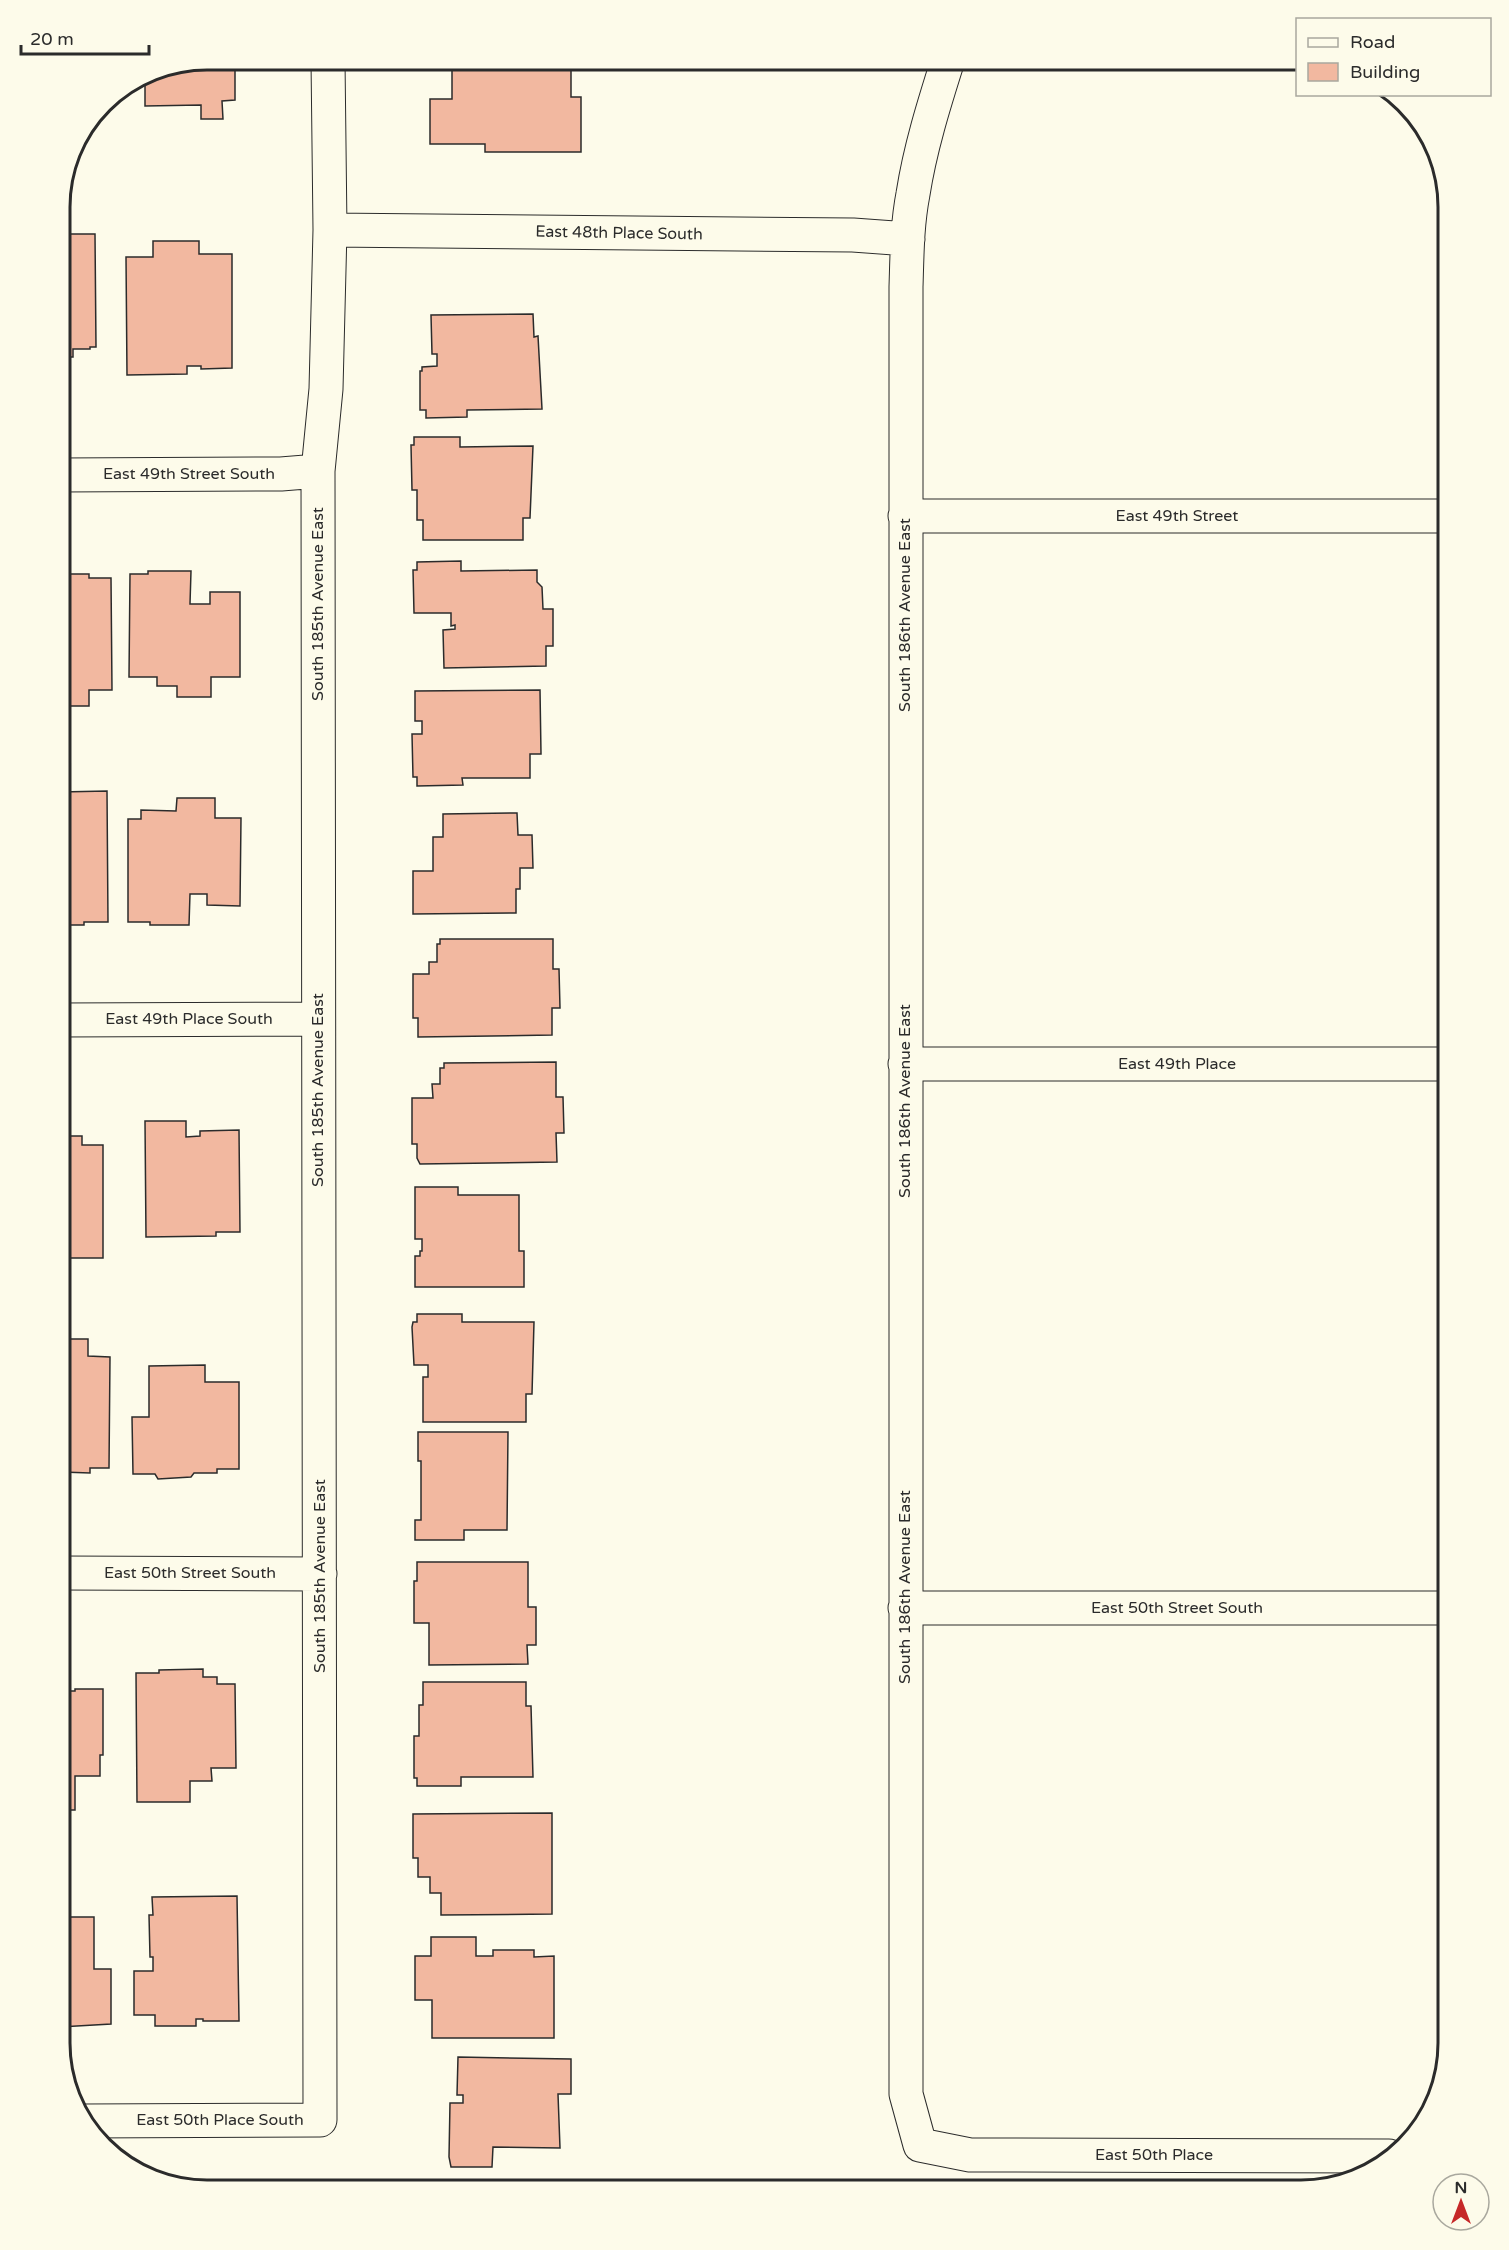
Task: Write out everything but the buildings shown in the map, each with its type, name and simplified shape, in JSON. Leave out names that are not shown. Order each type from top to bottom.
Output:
[{"type":"street","name":"South 185th Avenue East","points":[[320,2120],[318,471],[326,389],[330,230],[328,70]]},
{"type":"street","name":"South 186th Avenue East","points":[[920,2145],[906,2094],[905,516],[908,238],[912,195],[945,71]]},
{"type":"street","name":"East 48th Place South","points":[[330,230],[853,235],[908,238]]},
{"type":"street","name":"East 49th Street South","points":[[71,474],[281,474],[318,471]]},
{"type":"street","name":"East 49th Street","points":[[905,516],[1438,516]]},
{"type":"street","name":"East 49th Place South","points":[[71,1020],[318,1019]]},
{"type":"street","name":"East 49th Place","points":[[905,1065],[1438,1064]]},
{"type":"street","name":"East 50th Street South","points":[[70,1573],[320,1574]]},
{"type":"street","name":"East 50th Street South","points":[[905,1608],[1438,1608]]},
{"type":"street","name":"East 50th Place South","points":[[95,2121],[320,2120]]},
{"type":"street","name":"East 50th Place","points":[[920,2145],[970,2155],[1378,2156]]}]
